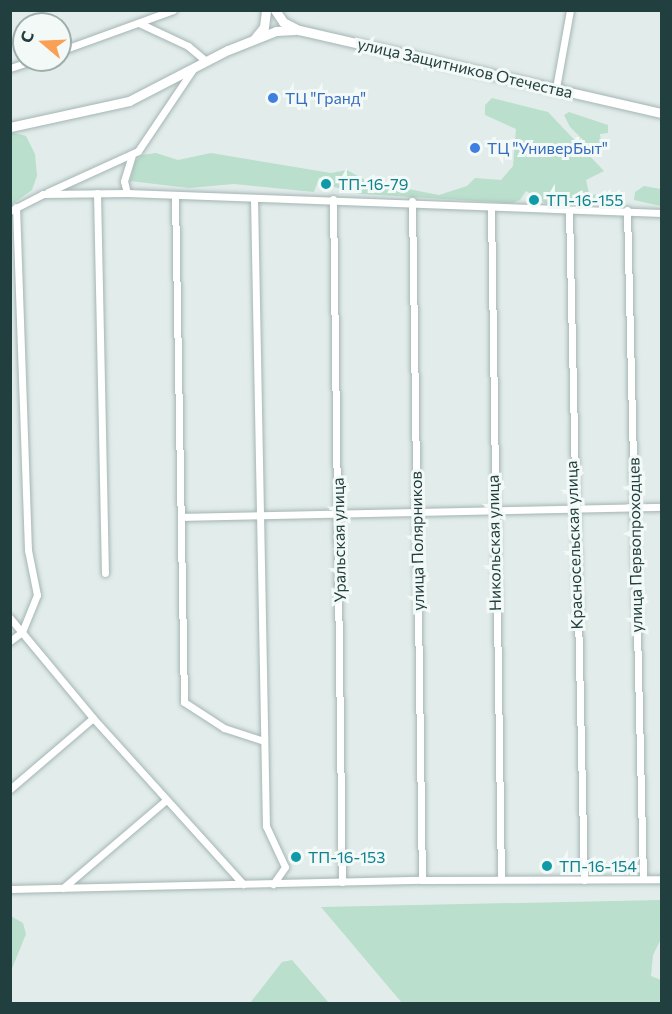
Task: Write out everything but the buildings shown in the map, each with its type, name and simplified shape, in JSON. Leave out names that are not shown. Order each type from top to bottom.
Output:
[{"type":"main road","points":[[253,40],[261,32],[266,10]]},
{"type":"main road","name":"улица Защитников Отечества","points":[[275,10],[284,22],[299,30],[662,113]]},
{"type":"main road","points":[[10,127],[129,101],[206,61],[253,40],[276,31],[299,30]]},
{"type":"street","points":[[72,47],[173,10]]},
{"type":"street","points":[[556,88],[570,10]]},
{"type":"street","points":[[139,23],[188,46],[206,61]]},
{"type":"street","points":[[10,641],[22,632],[37,595],[28,550],[13,209],[132,155],[146,143],[194,69]]},
{"type":"street","points":[[127,193],[124,181],[132,155]]},
{"type":"street","points":[[97,193],[105,573]]},
{"type":"street","points":[[44,194],[127,193],[412,201],[491,207],[662,213]]},
{"type":"street","points":[[175,196],[184,702],[224,728],[264,741]]},
{"type":"street","points":[[254,198],[267,826],[284,861],[283,873],[273,884]]},
{"type":"street","name":"Уральская улица","points":[[333,199],[342,882]]},
{"type":"street","name":"улица Полярников","points":[[412,201],[422,880]]},
{"type":"street","name":"Никольская улица","points":[[491,207],[493,510],[501,879]]},
{"type":"street","name":"Красносельская улица","points":[[568,210],[573,509],[584,880]]},
{"type":"street","name":"улица Первопроходцев","points":[[627,210],[643,879]]},
{"type":"street","points":[[181,517],[662,507]]},
{"type":"street","points":[[10,618],[93,718],[243,884]]},
{"type":"street","points":[[10,789],[93,718]]},
{"type":"street","points":[[63,888],[166,800]]},
{"type":"street","points":[[10,889],[422,880],[662,879]]},
{"type":"green space","points":[[492,98],[548,112],[604,171],[586,180],[589,193],[608,198],[585,205],[547,204],[526,191],[520,200],[512,203],[361,194],[334,187],[327,177],[319,178],[314,192],[234,184],[189,188],[130,181],[135,161],[142,155],[156,153],[178,160],[211,153],[331,173],[347,170],[367,181],[439,195],[467,186],[475,178],[501,180],[513,166],[516,129],[485,115],[485,105]]},
{"type":"green space","points":[[569,112],[608,125],[608,133],[600,134],[602,149],[589,146],[570,127],[564,115]]},
{"type":"green space","points":[[11,132],[26,136],[35,154],[37,176],[32,190],[11,205]]},
{"type":"green space","points":[[644,186],[661,189],[661,206],[634,200],[635,192]]},
{"type":"green space","points":[[661,900],[661,939],[653,955],[651,976],[661,980],[661,1004],[402,1003],[321,907]]},
{"type":"green space","points":[[11,916],[23,923],[26,934],[11,971]]},
{"type":"green space","points":[[292,960],[329,1003],[250,1003],[282,962]]},
{"type":"place","name":"ТЦ \"Гранд\"","points":[[273,98]]},
{"type":"place","name":"ТЦ \"УниверБыт\"","points":[[475,148]]},
{"type":"place","name":"ТП-16-79","points":[[326,184]]},
{"type":"place","name":"ТП-16-155","points":[[534,200]]},
{"type":"place","name":"ТП-16-153","points":[[296,857]]},
{"type":"place","name":"ТП-16-154","points":[[547,866]]}]
